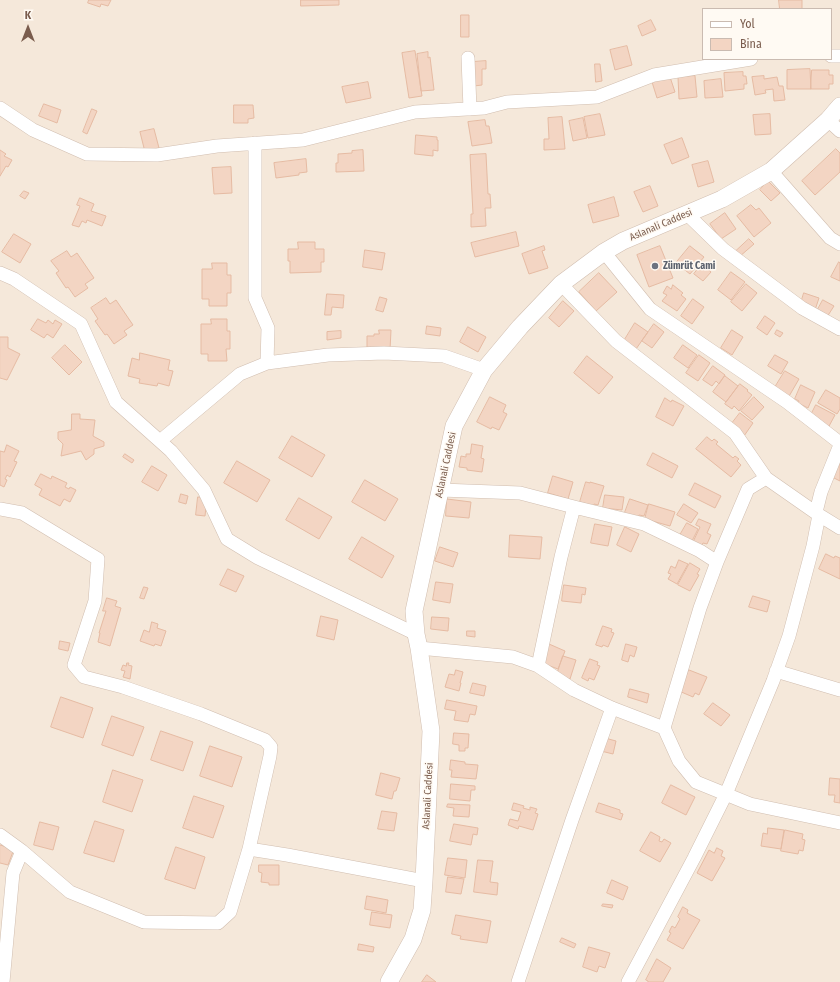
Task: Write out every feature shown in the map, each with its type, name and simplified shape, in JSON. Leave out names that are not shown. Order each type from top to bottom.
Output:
[{"type":"street","points":[[468,58],[470,109]]},
{"type":"street","points":[[0,108],[33,130],[87,154],[157,155],[218,146],[303,140],[415,112],[484,108],[507,102],[597,98],[654,76],[745,60]]},
{"type":"street","name":"Aslanali Caddesi","points":[[389,982],[413,939],[422,910],[431,731],[414,611],[454,426],[484,370],[520,326],[561,284],[604,252],[623,241],[722,200],[771,171],[834,125],[840,106]]},
{"type":"street","points":[[255,143],[255,298],[268,328],[267,363]]},
{"type":"street","points":[[771,171],[830,238],[840,244]]},
{"type":"street","points":[[687,214],[723,249],[802,308],[840,329]]},
{"type":"street","points":[[604,252],[650,309],[786,402],[840,444],[821,492],[817,513],[814,546],[789,636],[776,671],[726,794],[694,858],[628,982]]},
{"type":"street","points":[[0,273],[14,279],[81,324],[116,402],[160,441],[204,490],[227,538],[258,558],[418,641],[513,657],[538,666],[574,690],[612,708],[664,728]]},
{"type":"street","points":[[561,284],[616,341],[734,433],[766,478],[840,528]]},
{"type":"street","points":[[160,441],[240,374],[267,363],[328,355],[384,353],[444,356],[484,370]]},
{"type":"street","points":[[766,478],[748,489],[717,562],[700,608],[664,728],[679,761],[696,782],[750,804],[840,823]]},
{"type":"street","points":[[441,490],[520,493],[644,524],[700,551],[717,562]]},
{"type":"street","points":[[538,666],[561,557],[574,507]]},
{"type":"street","points":[[0,509],[22,513],[98,559],[95,601],[74,665],[84,677],[123,687],[201,714],[265,740],[271,747],[249,849],[230,912],[218,923],[144,922],[70,892],[22,851],[0,835]]},
{"type":"street","points":[[776,671],[840,690]]},
{"type":"street","points":[[518,982],[572,820],[612,708]]},
{"type":"street","points":[[249,849],[424,881]]},
{"type":"street","points":[[3,982],[13,873],[22,851]]},
{"type":"shaded area","points":[[0,0],[840,0],[840,982],[0,982]]},
{"type":"building","points":[[89,0],[111,0],[108,6],[101,4],[100,7],[88,3]]},
{"type":"building","points":[[301,0],[339,0],[339,5],[301,6]]},
{"type":"building","points":[[779,0],[802,0],[802,8],[780,8]]},
{"type":"building","points":[[461,15],[469,15],[469,37],[461,37]]},
{"type":"building","points":[[651,20],[656,30],[642,36],[638,26]]},
{"type":"building","points":[[627,46],[632,65],[615,70],[610,50]]},
{"type":"building","points":[[415,51],[422,96],[409,98],[402,53]]},
{"type":"building","points":[[428,52],[434,90],[421,91],[417,54]]},
{"type":"building","points":[[486,61],[486,69],[482,69],[482,85],[474,86],[473,62]]},
{"type":"building","points":[[595,64],[600,64],[602,81],[596,82]]},
{"type":"building","points":[[810,69],[811,89],[787,89],[787,70]]},
{"type":"building","points":[[812,70],[829,70],[829,75],[833,75],[833,84],[829,84],[829,89],[811,89]]},
{"type":"building","points":[[743,72],[743,76],[746,76],[747,84],[744,84],[744,89],[725,91],[724,73]]},
{"type":"building","points":[[695,76],[697,97],[679,99],[678,77]]},
{"type":"building","points":[[764,76],[764,79],[777,77],[779,86],[783,86],[785,100],[774,101],[773,89],[765,90],[766,93],[755,95],[752,77]]},
{"type":"building","points":[[670,77],[675,92],[657,98],[652,82]]},
{"type":"building","points":[[721,79],[723,97],[705,98],[704,81]]},
{"type":"building","points":[[368,82],[371,98],[346,103],[342,87]]},
{"type":"building","points":[[44,104],[61,110],[57,123],[39,116]]},
{"type":"building","points":[[234,105],[253,105],[254,118],[248,119],[248,123],[234,123]]},
{"type":"building","points":[[92,109],[97,111],[87,134],[83,132]]},
{"type":"building","points":[[600,114],[605,135],[588,138],[584,117]]},
{"type":"building","points":[[770,114],[771,134],[755,135],[753,115]]},
{"type":"building","points":[[562,117],[565,149],[544,150],[544,139],[549,139],[548,118]]},
{"type":"building","points":[[583,118],[587,138],[573,141],[569,121]]},
{"type":"building","points":[[485,120],[486,126],[489,126],[492,143],[472,146],[468,122]]},
{"type":"building","points":[[154,129],[159,148],[145,152],[140,132]]},
{"type":"building","points":[[416,135],[437,137],[438,151],[433,150],[433,156],[415,154]]},
{"type":"building","points":[[682,138],[689,157],[672,164],[664,145]]},
{"type":"building","points":[[836,149],[840,153],[840,172],[815,195],[802,181]]},
{"type":"building","points":[[0,150],[6,154],[4,156],[12,160],[0,176]]},
{"type":"building","points":[[363,150],[364,171],[336,172],[338,154],[352,153],[352,151]]},
{"type":"building","points":[[486,154],[488,194],[490,194],[491,208],[485,208],[486,226],[471,227],[471,214],[473,214],[470,155]]},
{"type":"building","points":[[306,159],[307,172],[299,173],[299,175],[276,178],[274,163]]},
{"type":"building","points":[[708,161],[714,182],[698,187],[692,165]]},
{"type":"building","points":[[231,167],[232,193],[214,194],[212,168]]},
{"type":"building","points":[[768,181],[780,193],[771,201],[760,190]]},
{"type":"building","points":[[650,186],[658,206],[643,212],[634,192]]},
{"type":"building","points":[[24,191],[29,193],[25,199],[20,196]]},
{"type":"building","points":[[614,197],[619,216],[593,223],[588,205]]},
{"type":"building","points":[[80,198],[94,204],[91,211],[106,216],[102,226],[87,220],[86,223],[82,221],[79,227],[72,225],[80,206],[77,205]]},
{"type":"building","points":[[751,205],[756,210],[759,208],[771,223],[754,237],[737,216]]},
{"type":"building","points":[[725,213],[736,229],[721,239],[710,224]]},
{"type":"building","points":[[516,232],[519,246],[475,257],[471,243]]},
{"type":"building","points":[[14,234],[31,244],[20,263],[2,252]]},
{"type":"building","points":[[749,239],[754,244],[739,257],[735,252]]},
{"type":"building","points":[[298,242],[315,242],[315,249],[324,249],[324,262],[321,262],[321,272],[290,273],[288,249],[298,249]]},
{"type":"building","points":[[544,246],[545,250],[542,251],[548,268],[529,274],[522,254]]},
{"type":"building","name":"Zümrüt Cami","points":[[660,246],[673,278],[649,287],[637,255]]},
{"type":"building","points":[[690,246],[704,257],[690,274],[676,263]]},
{"type":"building","points":[[365,250],[385,253],[382,270],[363,267]]},
{"type":"building","points":[[67,251],[71,257],[77,253],[94,278],[85,284],[88,288],[75,297],[68,287],[66,288],[56,273],[59,271],[51,261]]},
{"type":"building","points":[[839,262],[840,263],[840,281],[831,277]]},
{"type":"building","points":[[212,263],[227,263],[227,275],[231,275],[231,293],[227,293],[227,306],[209,306],[209,299],[202,299],[202,269],[212,269]]},
{"type":"building","points":[[702,264],[711,272],[703,281],[694,274]]},
{"type":"building","points":[[731,272],[745,282],[731,300],[718,290]]},
{"type":"building","points":[[599,273],[617,292],[596,311],[579,292]]},
{"type":"building","points":[[746,284],[757,293],[742,311],[731,302]]},
{"type":"building","points":[[673,285],[683,293],[681,295],[686,299],[677,311],[662,301],[667,295],[663,293],[667,286],[671,289]]},
{"type":"building","points":[[804,293],[819,298],[815,310],[801,303]]},
{"type":"building","points":[[327,294],[344,295],[343,308],[332,307],[331,315],[325,315]]},
{"type":"building","points":[[380,297],[387,299],[383,312],[376,310]]},
{"type":"building","points":[[106,298],[110,304],[116,300],[133,325],[124,331],[127,335],[114,344],[107,334],[105,335],[95,321],[98,319],[91,308]]},
{"type":"building","points":[[693,299],[704,307],[692,324],[681,316]]},
{"type":"building","points":[[823,300],[834,306],[827,317],[817,311]]},
{"type":"building","points":[[563,301],[574,311],[559,327],[549,318]]},
{"type":"building","points":[[765,316],[775,323],[767,335],[757,328]]},
{"type":"building","points":[[38,319],[46,323],[48,320],[53,324],[55,320],[62,324],[53,338],[47,334],[44,338],[31,330]]},
{"type":"building","points":[[211,319],[227,319],[227,331],[230,331],[230,349],[226,349],[227,361],[208,361],[208,354],[201,354],[201,324],[211,324]]},
{"type":"building","points":[[635,323],[648,332],[636,349],[624,341]]},
{"type":"building","points":[[654,324],[664,332],[652,348],[642,341]]},
{"type":"building","points":[[427,326],[441,328],[440,336],[426,334]]},
{"type":"building","points":[[468,327],[486,337],[478,352],[460,342]]},
{"type":"building","points":[[379,330],[391,330],[390,350],[367,349],[367,336],[379,334]]},
{"type":"building","points":[[732,330],[743,337],[732,355],[721,348]]},
{"type":"building","points":[[777,330],[783,333],[780,337],[775,334]]},
{"type":"building","points":[[341,331],[341,338],[327,340],[327,332]]},
{"type":"building","points":[[0,337],[8,337],[8,348],[20,354],[7,380],[0,378]]},
{"type":"building","points":[[65,345],[82,362],[69,375],[52,358]]},
{"type":"building","points":[[683,345],[697,355],[688,368],[674,358]]},
{"type":"building","points":[[140,353],[170,360],[168,370],[173,371],[169,386],[158,383],[157,386],[139,383],[140,379],[128,376],[132,358],[139,360]]},
{"type":"building","points":[[699,355],[710,363],[698,381],[686,373]]},
{"type":"building","points":[[775,355],[788,362],[781,374],[768,366]]},
{"type":"building","points":[[587,356],[613,377],[599,394],[574,373]]},
{"type":"building","points":[[713,366],[725,375],[719,384],[716,381],[712,386],[703,380]]},
{"type":"building","points":[[785,371],[799,379],[788,398],[774,389]]},
{"type":"building","points":[[725,376],[738,386],[726,402],[713,392]]},
{"type":"building","points":[[740,384],[752,395],[739,411],[734,406],[732,409],[725,404]]},
{"type":"building","points":[[801,385],[815,392],[808,408],[798,403],[799,401],[795,399]]},
{"type":"building","points":[[826,390],[840,398],[840,409],[837,414],[818,403]]},
{"type":"building","points":[[490,397],[506,405],[503,412],[507,414],[499,430],[492,427],[491,429],[477,422]]},
{"type":"building","points":[[754,397],[764,407],[752,420],[741,411]]},
{"type":"building","points":[[665,398],[671,402],[672,400],[684,406],[673,426],[656,417]]},
{"type":"building","points":[[816,405],[835,415],[828,428],[810,417]]},
{"type":"building","points":[[740,413],[753,423],[744,436],[730,426]]},
{"type":"building","points":[[72,414],[80,414],[80,419],[95,420],[93,436],[104,442],[104,446],[94,449],[94,454],[86,460],[81,451],[61,456],[63,444],[58,439],[58,432],[71,430]]},
{"type":"building","points":[[292,436],[325,455],[312,477],[279,458]]},
{"type":"building","points":[[707,437],[712,441],[714,439],[718,442],[716,444],[733,458],[735,456],[739,459],[737,461],[741,465],[731,477],[696,449]]},
{"type":"building","points":[[472,444],[483,446],[481,458],[484,459],[482,472],[467,470],[467,468],[459,467],[461,456],[466,457],[466,454],[470,454]]},
{"type":"building","points":[[7,445],[19,451],[14,461],[17,462],[10,477],[7,475],[5,479],[7,480],[4,487],[0,485],[0,451],[4,452]]},
{"type":"building","points":[[653,453],[678,466],[672,478],[647,465]]},
{"type":"building","points":[[125,454],[134,460],[132,463],[123,457]]},
{"type":"building","points":[[237,461],[270,480],[257,502],[224,483]]},
{"type":"building","points":[[840,463],[840,481],[832,477]]},
{"type":"building","points":[[152,466],[167,475],[158,491],[142,482]]},
{"type":"building","points":[[41,474],[51,479],[52,476],[67,483],[65,487],[69,489],[70,487],[76,490],[70,502],[64,499],[60,506],[39,495],[42,489],[35,485]]},
{"type":"building","points":[[553,476],[573,482],[568,499],[548,493]]},
{"type":"building","points":[[365,480],[398,499],[385,521],[352,502]]},
{"type":"building","points":[[586,482],[604,486],[598,505],[594,504],[594,506],[580,502]]},
{"type":"building","points":[[695,483],[721,496],[715,508],[689,495]]},
{"type":"building","points":[[181,494],[188,496],[186,504],[179,502]]},
{"type":"building","points":[[605,495],[624,497],[622,510],[603,508]]},
{"type":"building","points":[[198,497],[207,498],[205,516],[196,515]]},
{"type":"building","points":[[299,498],[332,517],[319,539],[286,520]]},
{"type":"building","points":[[447,499],[471,502],[469,518],[446,516]]},
{"type":"building","points":[[630,499],[648,505],[644,516],[639,515],[638,519],[624,515]]},
{"type":"building","points":[[649,504],[675,512],[670,526],[645,519]]},
{"type":"building","points":[[684,504],[698,513],[691,523],[677,515]]},
{"type":"building","points":[[699,519],[711,524],[707,533],[711,535],[707,544],[703,543],[700,548],[692,544],[700,527],[696,525]]},
{"type":"building","points":[[687,523],[698,529],[691,543],[679,537]]},
{"type":"building","points":[[595,524],[612,527],[608,546],[591,543]]},
{"type":"building","points":[[625,527],[639,534],[631,552],[617,545]]},
{"type":"building","points":[[510,535],[542,537],[540,559],[509,557]]},
{"type":"building","points":[[362,537],[394,556],[382,578],[349,559]]},
{"type":"building","points":[[440,547],[458,553],[453,567],[435,561]]},
{"type":"building","points":[[826,554],[834,558],[835,556],[840,558],[840,579],[819,569]]},
{"type":"building","points":[[679,560],[688,564],[677,584],[668,579],[671,574],[668,573],[671,566],[675,568]]},
{"type":"building","points":[[690,563],[700,569],[697,574],[699,575],[690,591],[678,585]]},
{"type":"building","points":[[228,569],[244,576],[236,592],[220,585]]},
{"type":"building","points":[[436,582],[453,584],[450,603],[433,600]]},
{"type":"building","points":[[564,585],[586,588],[585,595],[582,594],[581,603],[562,601]]},
{"type":"building","points":[[144,587],[148,588],[144,599],[140,598]]},
{"type":"building","points":[[753,596],[770,601],[767,612],[749,607]]},
{"type":"building","points":[[107,598],[117,601],[115,606],[121,608],[110,646],[98,642],[99,633],[106,611],[103,611]]},
{"type":"building","points":[[321,616],[338,620],[334,640],[317,636]]},
{"type":"building","points":[[432,617],[449,618],[448,631],[431,629]]},
{"type":"building","points":[[152,622],[158,624],[157,628],[166,631],[161,646],[155,644],[154,646],[140,641],[144,630],[149,632]]},
{"type":"building","points":[[603,626],[612,629],[611,632],[614,633],[608,647],[596,645]]},
{"type":"building","points":[[467,631],[475,631],[475,637],[467,636]]},
{"type":"building","points":[[60,641],[70,643],[68,651],[59,649]]},
{"type":"building","points":[[549,644],[565,651],[558,669],[542,663]]},
{"type":"building","points":[[626,644],[637,647],[634,657],[630,655],[628,662],[622,660]]},
{"type":"building","points":[[563,656],[576,660],[570,679],[557,675]]},
{"type":"building","points":[[590,659],[598,662],[597,665],[600,666],[594,680],[589,678],[588,681],[582,678]]},
{"type":"building","points":[[127,663],[129,663],[128,665],[132,666],[130,679],[123,677],[125,671],[121,670],[123,665],[126,666]]},
{"type":"building","points":[[456,670],[463,672],[459,691],[445,687],[449,674],[454,675]]},
{"type":"building","points":[[689,670],[707,677],[699,695],[695,693],[693,697],[679,691]]},
{"type":"building","points":[[473,683],[486,686],[484,696],[470,693]]},
{"type":"building","points":[[630,689],[649,694],[647,703],[628,697]]},
{"type":"building","points":[[61,697],[93,708],[83,738],[51,727]]},
{"type":"building","points":[[447,700],[477,706],[475,715],[470,714],[468,722],[454,720],[456,711],[445,709]]},
{"type":"building","points":[[713,703],[730,715],[721,726],[704,714]]},
{"type":"building","points":[[112,716],[144,727],[133,756],[102,745]]},
{"type":"building","points":[[161,731],[193,742],[183,771],[151,760]]},
{"type":"building","points":[[454,733],[469,734],[468,748],[465,748],[465,751],[459,751],[459,745],[453,744]]},
{"type":"building","points":[[605,738],[616,741],[613,754],[601,751]]},
{"type":"building","points":[[210,746],[242,757],[232,787],[200,776]]},
{"type":"building","points":[[451,760],[465,762],[465,764],[478,765],[476,779],[451,777]]},
{"type":"building","points":[[113,770],[143,780],[132,812],[103,802]]},
{"type":"building","points":[[381,773],[400,778],[392,799],[376,795]]},
{"type":"building","points":[[830,778],[840,779],[840,803],[834,802],[835,795],[829,795]]},
{"type":"building","points":[[451,784],[475,786],[475,790],[471,790],[470,801],[450,799]]},
{"type":"building","points":[[671,785],[695,797],[686,815],[662,803]]},
{"type":"building","points":[[194,796],[224,806],[213,838],[183,828]]},
{"type":"building","points":[[514,803],[524,806],[523,808],[530,810],[530,807],[537,809],[535,813],[538,814],[533,830],[519,826],[518,829],[508,825],[510,819],[518,821],[521,812],[512,810]]},
{"type":"building","points":[[599,803],[620,810],[620,813],[623,814],[621,820],[596,812]]},
{"type":"building","points":[[448,804],[470,805],[469,817],[453,816],[454,808],[447,807]]},
{"type":"building","points":[[382,811],[397,813],[394,831],[378,829]]},
{"type":"building","points":[[95,821],[124,830],[114,862],[84,853]]},
{"type":"building","points":[[40,822],[59,827],[53,850],[34,845]]},
{"type":"building","points":[[454,824],[478,828],[477,835],[473,834],[471,845],[450,841]]},
{"type":"building","points":[[768,828],[784,830],[781,849],[761,846],[763,833],[767,834]]},
{"type":"building","points":[[785,830],[803,834],[802,839],[805,840],[803,851],[799,850],[798,854],[781,851]]},
{"type":"building","points":[[651,832],[660,837],[659,841],[662,842],[664,839],[671,843],[660,862],[640,851]]},
{"type":"building","points":[[0,845],[14,849],[8,865],[0,863]]},
{"type":"building","points":[[176,847],[205,857],[195,889],[165,879]]},
{"type":"building","points":[[717,848],[723,851],[721,856],[725,858],[712,881],[697,873],[709,850],[714,853]]},
{"type":"building","points":[[448,858],[467,860],[465,878],[445,875]]},
{"type":"building","points":[[478,860],[493,861],[490,882],[498,883],[497,895],[474,892]]},
{"type":"building","points":[[259,865],[279,865],[279,885],[269,885],[269,883],[261,882],[262,873],[259,872]]},
{"type":"building","points":[[448,877],[464,879],[461,894],[446,892]]},
{"type":"building","points":[[612,880],[628,887],[623,900],[607,893]]},
{"type":"building","points":[[367,896],[388,900],[386,913],[365,909]]},
{"type":"building","points":[[603,904],[613,905],[612,908],[602,906]]},
{"type":"building","points":[[683,907],[688,910],[687,913],[700,920],[683,949],[667,940],[671,933],[669,932],[672,926],[675,928],[680,919],[678,917]]},
{"type":"building","points":[[372,912],[392,915],[390,928],[370,925]]},
{"type":"building","points":[[456,915],[491,921],[487,943],[460,939],[461,936],[452,934]]},
{"type":"building","points":[[562,938],[576,944],[574,948],[560,942]]},
{"type":"building","points":[[359,944],[374,947],[373,952],[358,950]]},
{"type":"building","points":[[589,947],[610,953],[605,968],[599,966],[597,972],[583,967]]},
{"type":"building","points":[[657,959],[671,968],[663,982],[648,982],[646,980]]},
{"type":"building","points":[[427,975],[436,982],[422,982]]},
{"type":"place","name":"Zümrüt Cami","points":[[655,266]]}]
